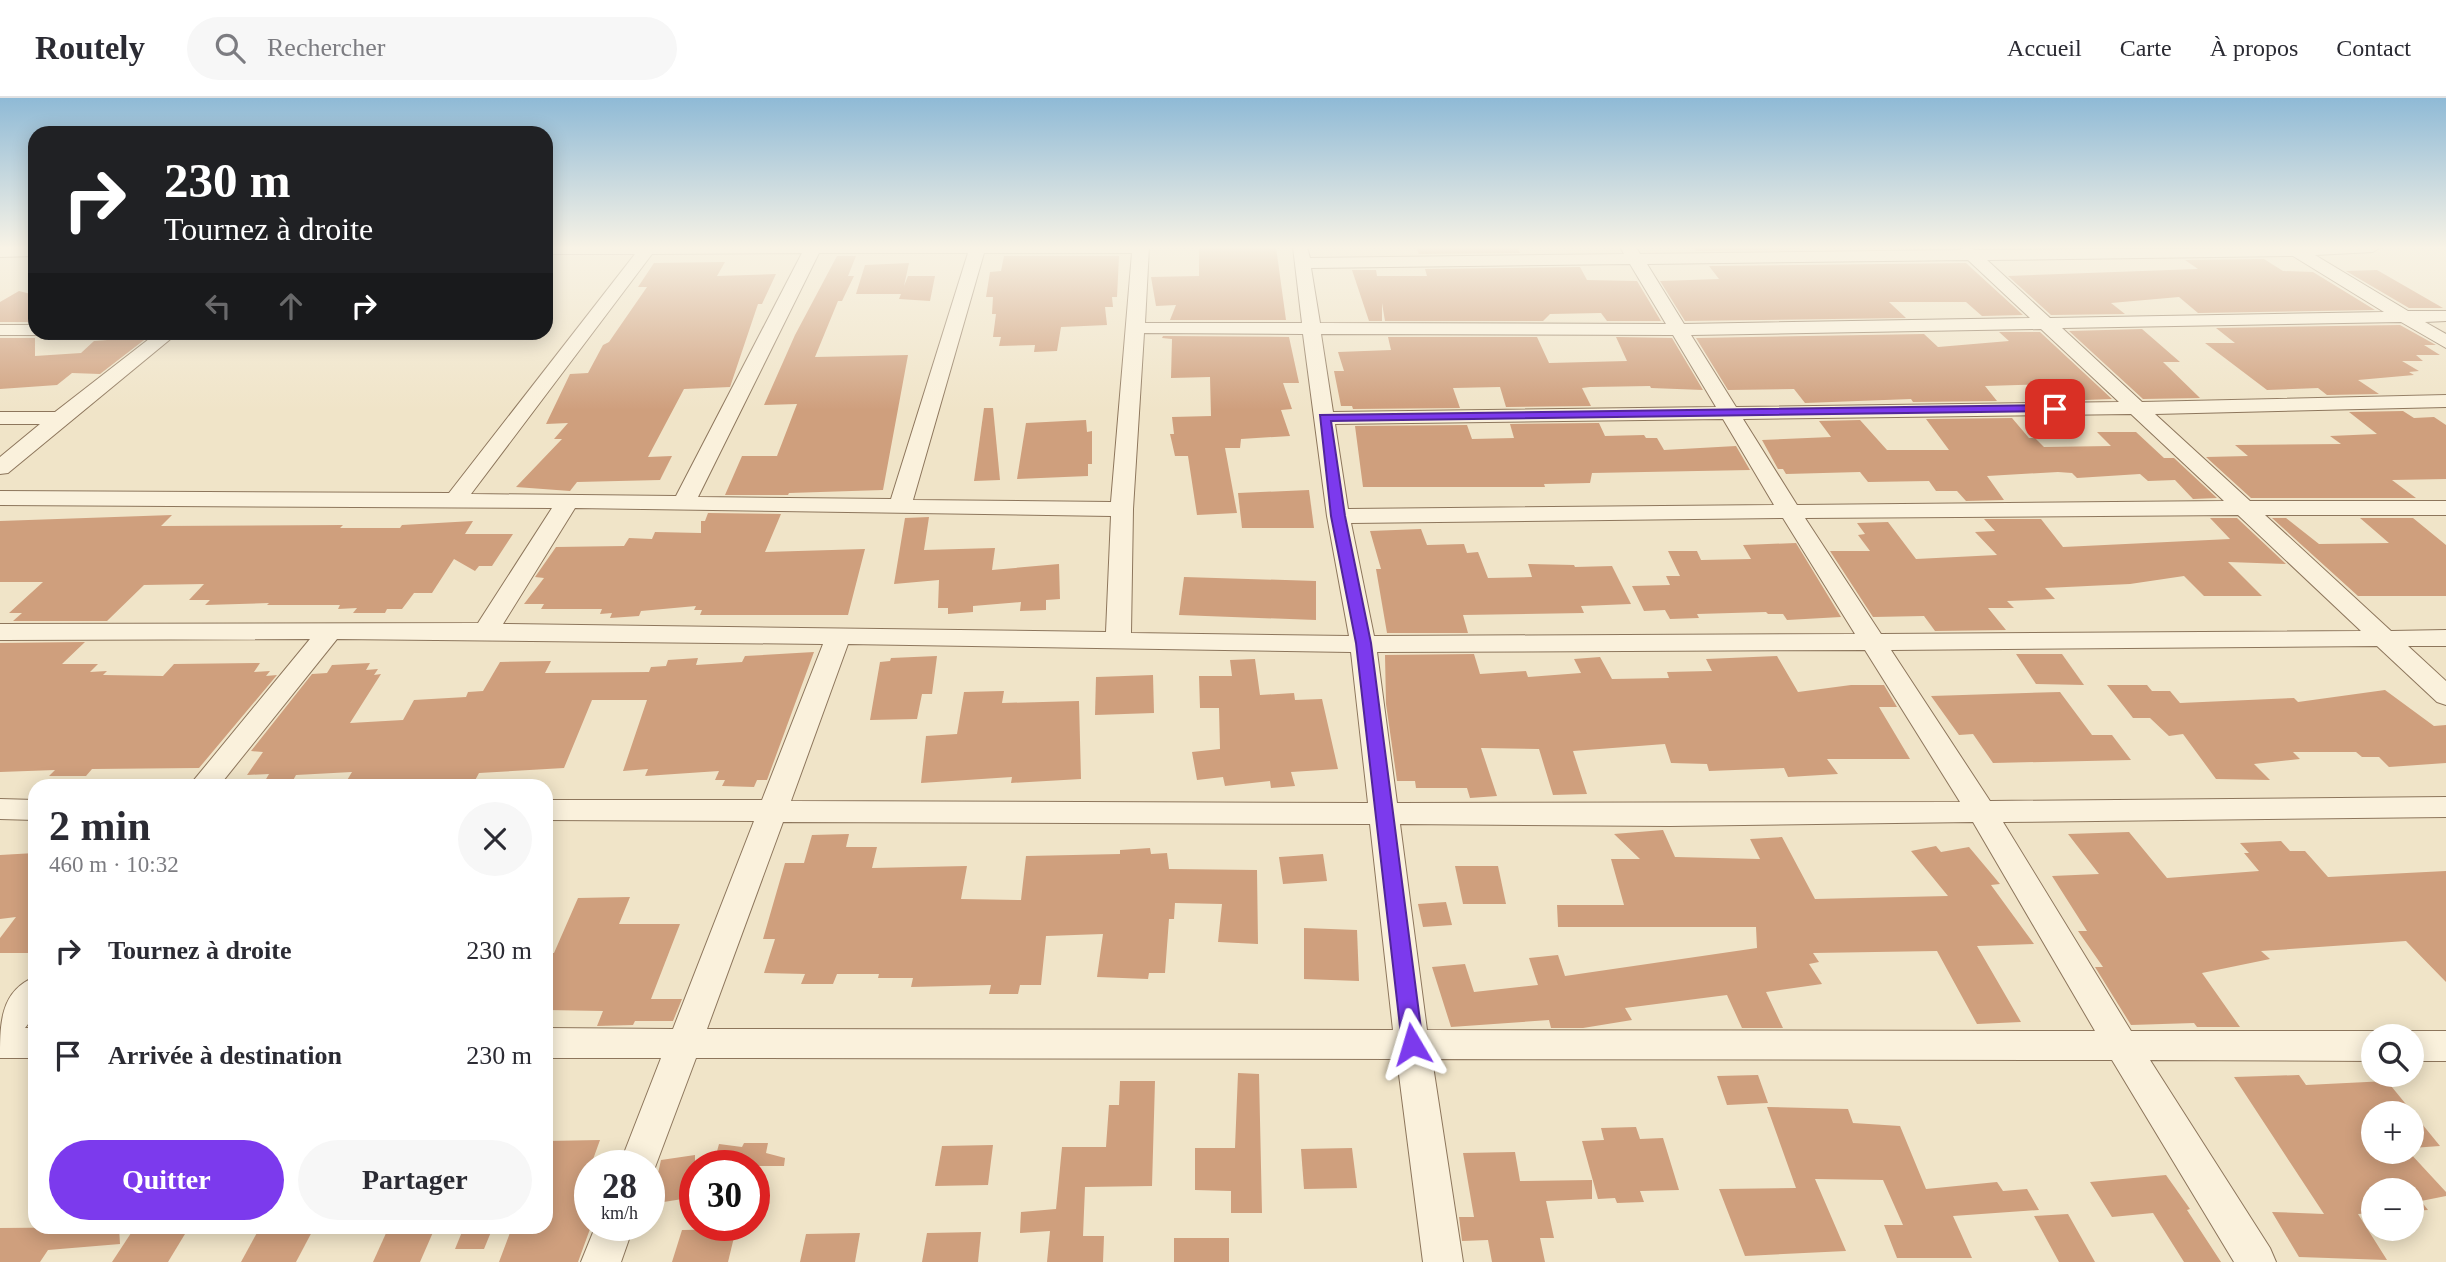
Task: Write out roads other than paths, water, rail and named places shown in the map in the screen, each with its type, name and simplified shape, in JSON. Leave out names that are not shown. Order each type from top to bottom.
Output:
[{"type":"street","points":[[455,500],[608,301]]},
{"type":"street","points":[[684,503],[786,301]]},
{"type":"street","points":[[900,506],[961,301]]},
{"type":"street","points":[[1118,641],[1122,509],[1137,301]]},
{"type":"street","points":[[1307,301],[1338,516],[1363,643],[1412,1044],[1443,1262]]},
{"type":"street","points":[[1660,301],[1790,512],[1982,812],[2121,1045],[2256,1262]]},
{"type":"street","points":[[2023,301],[2446,696]]},
{"type":"street","points":[[2380,301],[2446,342]]},
{"type":"street","points":[[1135,328],[1677,330],[2446,316]]},
{"type":"street","points":[[0,330],[28,330]]},
{"type":"street","points":[[0,468],[160,340]]},
{"type":"street","points":[[1324,418],[2137,408],[2446,401]]},
{"type":"street","points":[[0,418],[60,418]]},
{"type":"street","points":[[0,498],[568,501],[1122,509]]},
{"type":"street","points":[[486,631],[568,501]]},
{"type":"street","points":[[1338,516],[1543,512],[2446,508]]},
{"type":"street","points":[[0,632],[486,631],[1438,645],[2446,638]]},
{"type":"street","points":[[209,779],[329,633]]},
{"type":"street","points":[[644,1150],[838,637]]},
{"type":"street","points":[[553,810],[774,809],[1384,815],[2446,807]]},
{"type":"street","points":[[0,809],[28,810]]},
{"type":"street","points":[[0,1034],[28,1000]]},
{"type":"street","points":[[0,1043],[28,1043]]},
{"type":"street","points":[[553,1043],[2361,1046]]},
{"type":"street","points":[[2424,1046],[2446,1046]]},
{"type":"street","points":[[601,1262],[609,1241]]}]
